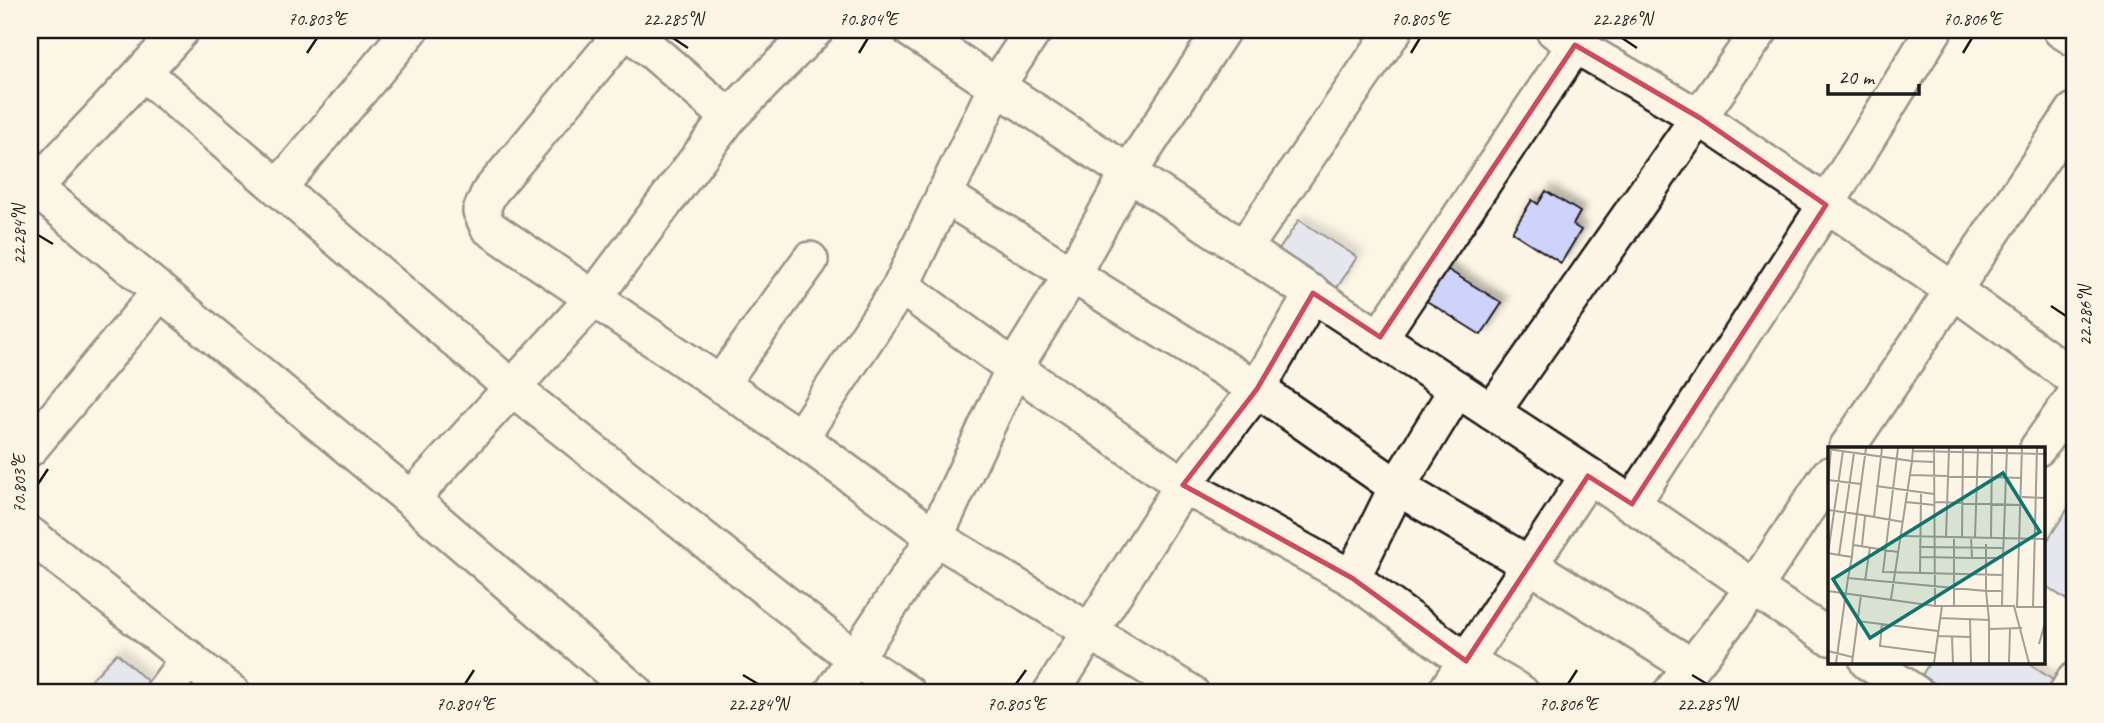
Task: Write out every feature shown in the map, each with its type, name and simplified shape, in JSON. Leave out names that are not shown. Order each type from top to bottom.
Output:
[{"type":"street","points":[[181,30],[31,188],[411,499],[636,693]]},
{"type":"street","points":[[279,187],[410,30]]},
{"type":"street","points":[[729,117],[626,30],[489,194],[481,211],[488,227],[592,300],[800,438],[935,537],[1191,693]]},
{"type":"street","points":[[411,499],[592,300],[729,117],[815,30]]},
{"type":"street","points":[[911,30],[1380,337],[1828,636]]},
{"type":"street","points":[[800,438],[901,286],[997,85],[1034,30]]},
{"type":"street","points":[[832,693],[935,537],[1014,368],[1072,274],[1128,174],[1223,30]]},
{"type":"street","points":[[1244,248],[1394,30]]},
{"type":"street","points":[[1492,412],[1760,30]]},
{"type":"street","points":[[1632,504],[1826,205],[1934,30]]},
{"type":"street","points":[[2062,30],[2074,38]]},
{"type":"street","points":[[1380,337],[1572,35],[1700,118],[1953,290],[2074,378]]},
{"type":"street","points":[[143,72],[511,387],[854,658],[907,693]]},
{"type":"street","points":[[1848,447],[2074,111]]},
{"type":"street","points":[[944,195],[1257,389],[1397,487],[1530,565],[1681,679],[1754,588],[1828,477]]},
{"type":"street","points":[[720,384],[810,260]]},
{"type":"street","points":[[901,286],[1183,485],[1352,578],[1466,661],[1521,693]]},
{"type":"street","points":[[30,448],[160,292]]},
{"type":"street","points":[[1051,693],[1183,485],[1257,389],[1313,293]]},
{"type":"street","points":[[1352,578],[1397,487],[1457,389]]},
{"type":"street","points":[[2039,447],[2074,397]]},
{"type":"street","points":[[1445,693],[1588,476]]},
{"type":"street","points":[[30,535],[232,693]]},
{"type":"street","points":[[163,693],[189,658]]},
{"type":"street","points":[[1877,672],[1915,693]]},
{"type":"street","points":[[2067,693],[2074,681]]},
{"type":"highlighted area","points":[[1575,45],[1700,118],[1826,205],[1632,504],[1588,476],[1466,661],[1352,578],[1183,485],[1257,389],[1313,293],[1380,337]]},
{"type":"building","points":[[1546,191],[1580,212],[1573,225],[1581,230],[1561,263],[1512,232],[1532,200],[1538,204]]},
{"type":"building","points":[[1299,220],[1357,257],[1335,291],[1277,253]]},
{"type":"building","points":[[1445,268],[1502,303],[1481,335],[1425,300]]},
{"type":"building","points":[[2071,504],[2074,506],[2074,605],[2044,585],[2044,545]]},
{"type":"building","points":[[117,653],[148,682],[137,693],[79,693]]},
{"type":"building","points":[[1929,664],[2029,664],[2062,686],[2057,693],[1950,693],[1922,675]]}]
